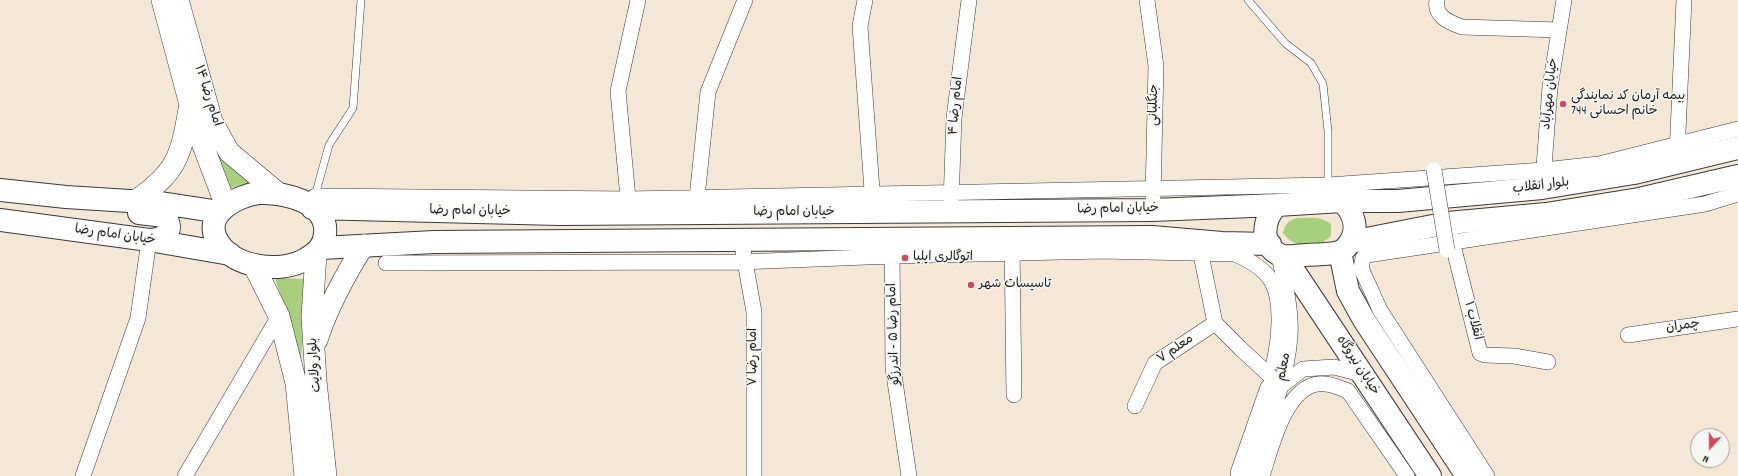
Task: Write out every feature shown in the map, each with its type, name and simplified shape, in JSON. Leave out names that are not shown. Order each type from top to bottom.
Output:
[{"type":"main road","name":"امام رضا ۱۴","points":[[162,0],[196,127],[223,209]]},
{"type":"main road","name":"امام رضا ۱۴","points":[[178,0],[212,121],[229,152],[278,193]]},
{"type":"main road","points":[[135,201],[154,188],[166,176],[178,156],[185,132],[190,104]]},
{"type":"main road","name":"بلوار انقلاب","points":[[1277,205],[1333,196],[1398,201],[1543,179],[1634,173],[1678,154],[1738,148]]},
{"type":"main road","name":"بلوار انقلاب","points":[[1278,252],[1346,247],[1402,232],[1449,239],[1546,214],[1639,199],[1738,176]]},
{"type":"main road","points":[[0,190],[66,197],[135,201],[223,209]]},
{"type":"main road","points":[[278,193],[313,202],[324,223],[325,236],[318,250],[302,261],[285,266],[263,267],[230,254],[218,242],[215,235],[214,224],[223,209],[242,196],[250,194],[278,193]]},
{"type":"main road","points":[[1333,196],[1351,213],[1354,220],[1355,227],[1346,247],[1348,292],[1364,320],[1467,476]]},
{"type":"main road","points":[[66,197],[108,211],[165,216],[169,223],[166,233],[160,239],[149,240]]},
{"type":"main road","points":[[1398,201],[1389,207],[1386,218],[1392,228],[1402,232]]},
{"type":"main road","name":"خیابان امام رضا","points":[[313,202],[368,210],[551,214],[629,206],[696,205],[951,202],[1152,210],[1277,205]]},
{"type":"main road","name":"خیابان نیروگاه","points":[[1277,205],[1269,215],[1265,227],[1266,239],[1278,252],[1338,337],[1361,374],[1430,476]]},
{"type":"main road","points":[[1201,245],[1210,234],[1211,225],[1208,216],[1202,209]]},
{"type":"main road","points":[[368,210],[362,225],[365,233],[371,237],[400,237],[434,242]]},
{"type":"main road","name":"خیابان امام رضا","points":[[0,220],[149,240],[230,254]]},
{"type":"main road","name":"خیابان امام رضا","points":[[318,250],[364,245],[434,242],[741,239],[892,247],[1012,246],[1152,237],[1201,245],[1278,252]]},
{"type":"main road","points":[[314,350],[323,322],[337,292],[364,245]]},
{"type":"main road","name":"بلوار ولایت","points":[[318,250],[312,317],[316,381],[326,476]]},
{"type":"main road","name":"بلوار ولایت","points":[[253,264],[280,316],[296,383],[305,476]]},
{"type":"main road","points":[[1338,337],[1342,326],[1352,320],[1364,320]]},
{"type":"main road","points":[[296,383],[298,377],[302,375],[312,377],[316,381]]},
{"type":"street","points":[[313,202],[629,206],[618,91],[638,0]]},
{"type":"street","points":[[696,205],[708,92],[745,0]]},
{"type":"street","points":[[865,0],[860,26],[873,203]]},
{"type":"street","name":"امام رضا ۴","points":[[951,202],[954,118],[969,0]]},
{"type":"street","name":"جنگلبانی","points":[[1147,0],[1156,66],[1152,210]]},
{"type":"street","points":[[1437,0],[1436,7],[1441,17],[1450,23],[1462,27],[1559,30]]},
{"type":"street","name":"خیابان مهرآباد","points":[[1543,179],[1550,87],[1564,0]]},
{"type":"street","points":[[1684,0],[1678,154],[1738,129]]},
{"type":"street","points":[[1434,170],[1449,239]]},
{"type":"street","points":[[951,202],[1153,188],[1333,196],[1543,179]]},
{"type":"street","points":[[1487,476],[1380,310],[1361,268],[1363,258],[1367,255],[1449,239],[1705,204],[1738,194]]},
{"type":"street","name":"امام رضا ۷","points":[[741,239],[754,312],[754,476]]},
{"type":"street","name":"انقلاب ۱","points":[[1449,239],[1480,353],[1485,355],[1514,356],[1548,362]]},
{"type":"street","points":[[83,476],[138,318],[149,240]]},
{"type":"street","points":[[1274,362],[1279,328],[1276,297],[1271,280],[1253,262],[1235,254],[1201,245],[1215,323],[1275,386],[1304,369],[1334,367],[1361,374]]},
{"type":"street","points":[[1012,246],[1014,395]]},
{"type":"street","points":[[386,263],[745,262],[892,247]]},
{"type":"street","name":"امام رضا ۵ - اندرزگو","points":[[892,247],[893,368],[909,476]]},
{"type":"street","name":"معلم","points":[[1244,474],[1275,386],[1290,335],[1289,303],[1278,252]]},
{"type":"street","points":[[185,476],[280,316]]},
{"type":"street","name":"چمران","points":[[1628,335],[1738,319]]},
{"type":"street","name":"معلم ۷","points":[[1135,406],[1155,363],[1215,323]]},
{"type":"street","points":[[1262,476],[1282,420],[1297,395],[1312,385],[1322,384],[1339,387],[1348,391],[1407,476]]},
{"type":"lane","points":[[313,202],[329,145],[353,108],[361,0]]},
{"type":"lane","points":[[1248,0],[1285,43],[1311,63],[1323,84],[1333,196]]},
{"type":"green space","points":[[216,148],[251,183],[227,189]]},
{"type":"green space","points":[[1297,218],[1315,218],[1327,221],[1331,224],[1331,236],[1319,244],[1313,245],[1299,245],[1293,242],[1283,233],[1288,223]]},
{"type":"green space","points":[[275,278],[306,279],[301,362]]},
{"type":"place","name":"بیمه آرمان کد نمایندگی 744 خانم احسانی","points":[[1563,104]]},
{"type":"place","name":"اتوگالری ایلیا","points":[[905,258]]},
{"type":"place","name":"تاسیسات شهر","points":[[971,285]]}]
